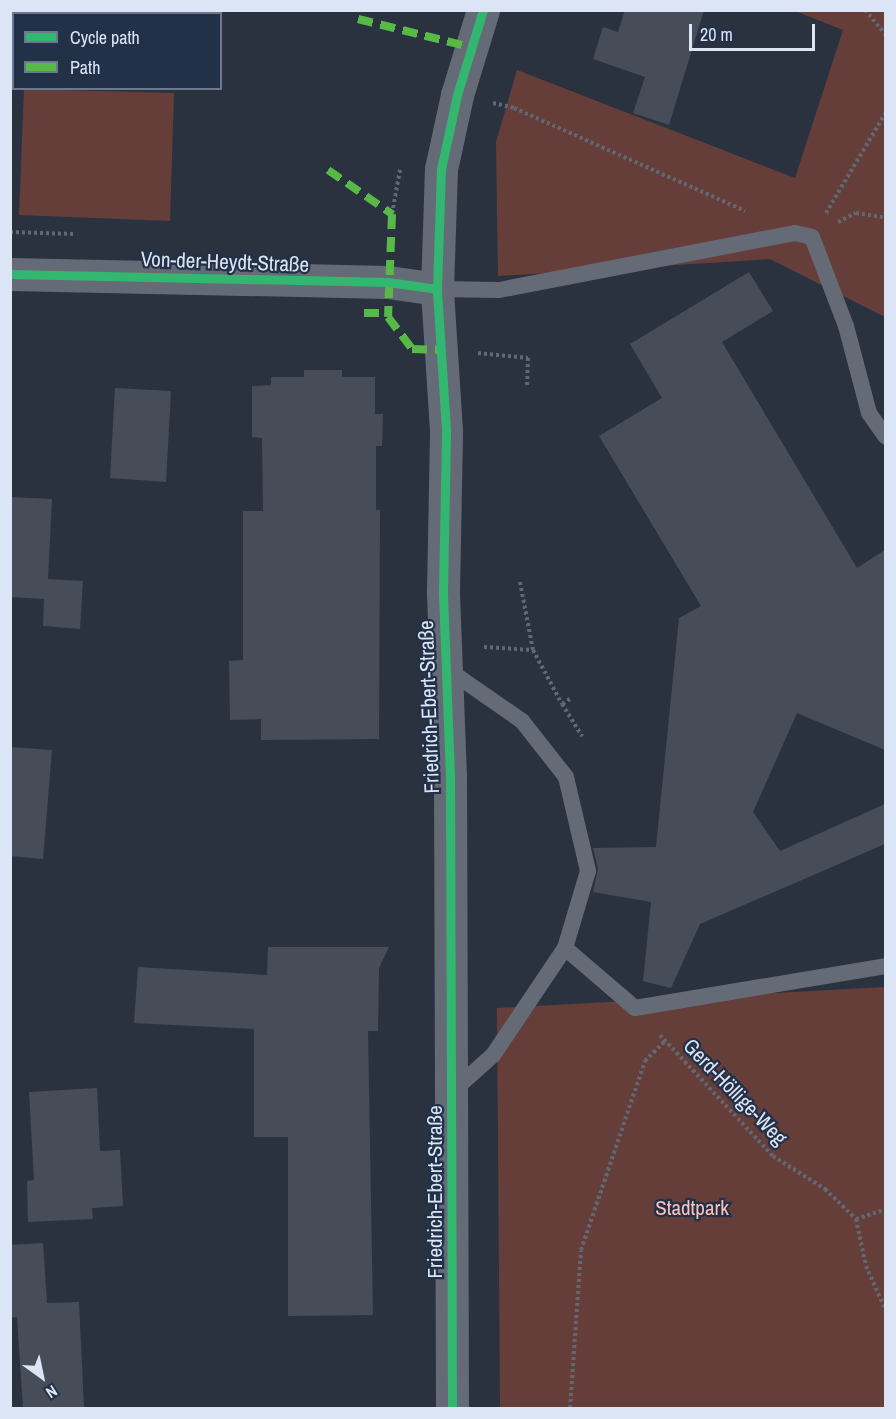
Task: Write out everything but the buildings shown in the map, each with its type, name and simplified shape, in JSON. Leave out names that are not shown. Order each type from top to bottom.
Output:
[{"type":"street","name":"Friedrich-Ebert-Straße","points":[[452,1408],[453,1091],[442,350],[437,289],[441,170],[457,95],[483,10]]},
{"type":"street","name":"Von-der-Heydt-Straße","points":[[10,274],[388,282],[437,289]]},
{"type":"lane","points":[[437,289],[499,290],[795,233],[812,237],[846,326],[869,413],[885,436]]},
{"type":"lane","points":[[447,657],[522,721],[566,777],[588,871],[565,948],[493,1055],[453,1091]]},
{"type":"lane","points":[[565,948],[635,1008],[885,966]]},
{"type":"path","points":[[865,10],[885,35]]},
{"type":"path","points":[[457,95],[514,108],[795,233]]},
{"type":"path","points":[[812,237],[885,112]]},
{"type":"path","points":[[812,237],[856,213],[885,218]]},
{"type":"path","points":[[442,350],[528,358],[527,385]]},
{"type":"path","points":[[520,582],[533,650],[582,736]]},
{"type":"path","points":[[447,657],[533,650]]},
{"type":"path","points":[[562,704],[570,699]]},
{"type":"path","points":[[570,1408],[582,1250],[645,1061],[665,1041]]},
{"type":"path","points":[[885,1209],[856,1219],[866,1266],[885,1311]]},
{"type":"green space","points":[[795,11],[885,11],[885,317],[770,259],[498,276],[496,142],[517,70],[795,178],[843,30]]},
{"type":"green space","points":[[24,90],[174,93],[170,221],[19,215]]},
{"type":"green space","name":"Stadtpark","points":[[885,987],[885,1408],[500,1408],[497,1008]]},
{"type":"marked path","points":[[358,19],[470,47]]},
{"type":"marked path","points":[[328,170],[392,214],[388,317],[412,349],[442,350]]},
{"type":"marked path","points":[[364,313],[388,313]]},
{"type":"cycle path","points":[[452,1408],[450,776],[443,591],[446,430],[437,289],[441,169],[457,95],[483,10]]},
{"type":"cycle path","points":[[10,274],[388,282],[437,289]]}]
